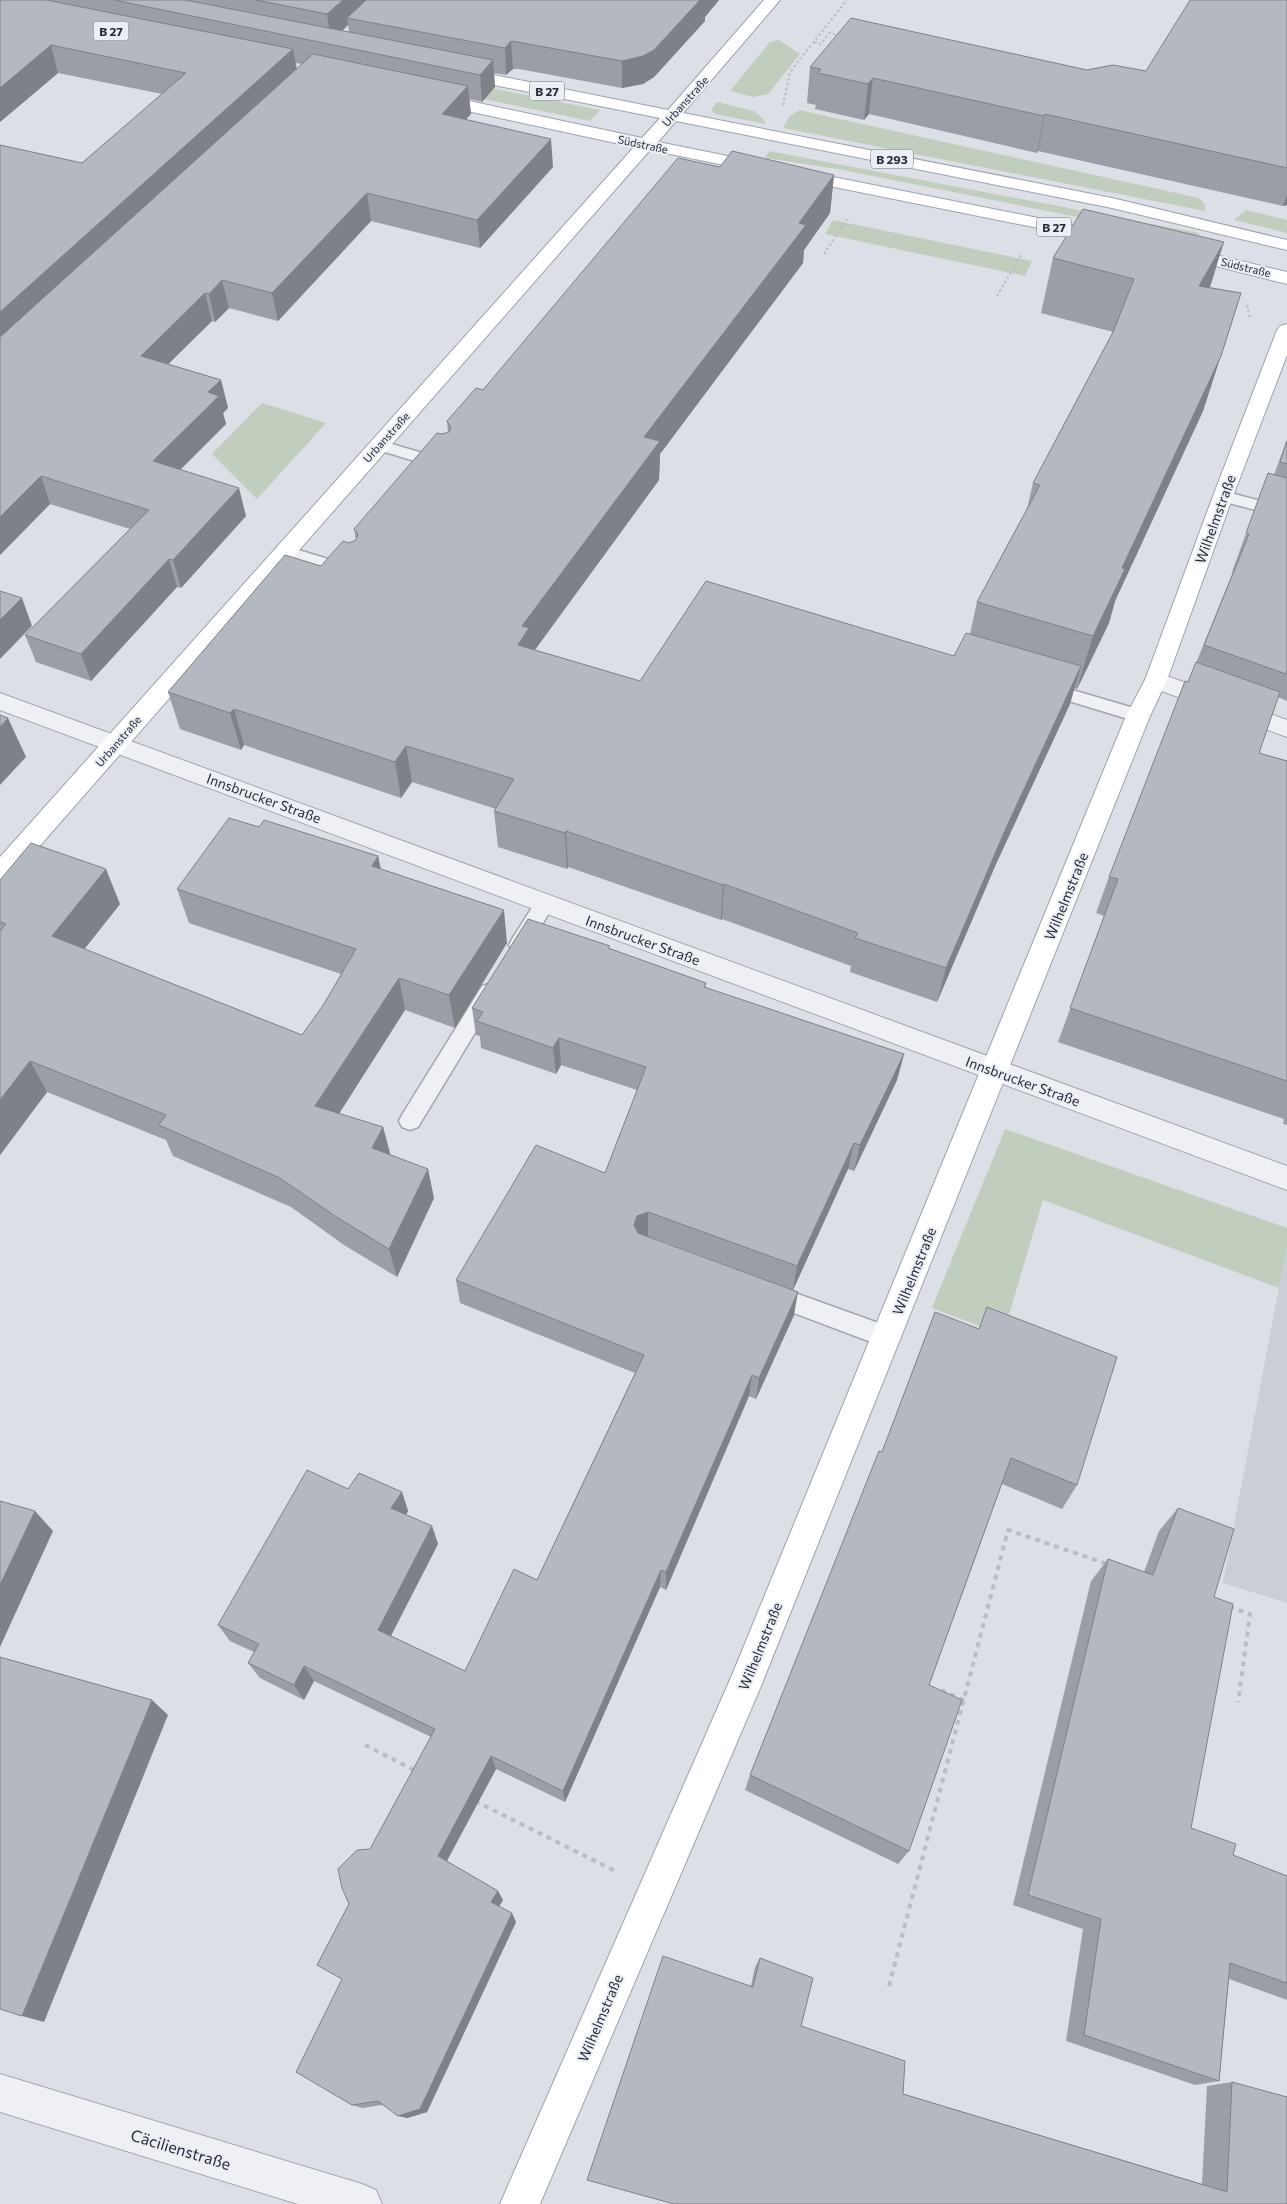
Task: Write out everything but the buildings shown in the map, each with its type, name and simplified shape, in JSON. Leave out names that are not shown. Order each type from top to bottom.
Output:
[{"type":"main road","name":"Urbanstraße","points":[[0,874],[672,116],[772,0]]},
{"type":"main road","name":"B 27","points":[[442,70],[672,116]]},
{"type":"main road","name":"Südstraße","points":[[420,95],[774,172],[1128,242]]},
{"type":"main road","name":"B 293","points":[[672,116],[1103,201],[1287,244]]},
{"type":"main road","name":"Südstraße","points":[[1165,249],[1287,278]]},
{"type":"main road","name":"Wilhelmstraße","points":[[520,2204],[744,1686],[1138,716],[1156,680],[1224,493],[1287,330]]},
{"type":"street","points":[[1156,680],[1287,729]]},
{"type":"street","name":"Innsbrucker Straße","points":[[0,701],[1287,1178]]},
{"type":"street","name":"Cäcilienstraße","points":[[0,2093],[362,2204]]},
{"type":"lane","points":[[378,446],[446,466]]},
{"type":"lane","points":[[1224,493],[1287,505]]},
{"type":"lane","points":[[1224,493],[1287,513]]},
{"type":"lane","points":[[285,551],[356,573]]},
{"type":"lane","points":[[1025,682],[1138,716]]},
{"type":"lane","points":[[410,1120],[545,903]]},
{"type":"lane","points":[[748,1286],[887,1337]]},
{"type":"path","points":[[782,106],[786,97],[789,75],[847,0]]},
{"type":"path","points":[[813,42],[821,44],[829,33],[847,37]]},
{"type":"path","points":[[824,254],[848,218]]},
{"type":"path","points":[[997,296],[1026,247]]},
{"type":"path","points":[[889,1986],[1008,1530],[1110,1565]]},
{"type":"path","points":[[1222,1604],[1250,1614],[1238,1702]]},
{"type":"path","points":[[936,1688],[964,1700]]},
{"type":"path","points":[[365,1746],[418,1772]]},
{"type":"path","points":[[471,1798],[655,1891]]},
{"type":"shaded area","points":[[1287,1245],[1287,1603],[1223,1583]]},
{"type":"green space","points":[[779,40],[800,54],[768,94],[753,97],[730,91],[770,42]]},
{"type":"green space","points":[[296,60],[431,76],[600,110],[590,121]]},
{"type":"green space","points":[[717,102],[754,111],[765,121],[765,124],[715,114],[711,110]]},
{"type":"green space","points":[[799,110],[1199,198],[1205,204],[1205,211],[783,128],[790,116]]},
{"type":"green space","points":[[769,151],[1199,233],[1197,241],[838,169],[765,158]]},
{"type":"green space","points":[[1246,210],[1287,220],[1287,233],[1234,220]]},
{"type":"green space","points":[[833,220],[1032,261],[1025,276],[825,234]]},
{"type":"green space","points":[[262,403],[326,423],[257,499],[212,454]]},
{"type":"green space","points":[[1005,1129],[1287,1228],[1287,1245],[1279,1288],[1043,1200],[1003,1335],[932,1308]]}]
